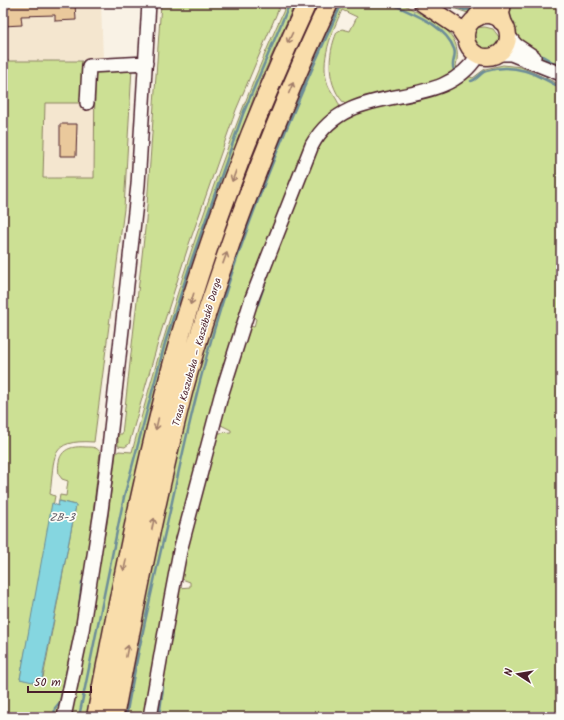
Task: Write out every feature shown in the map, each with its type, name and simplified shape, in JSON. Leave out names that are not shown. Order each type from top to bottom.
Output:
[{"type":"highway","name":"Trasa Kaszubska – Kaszëbskô Darga","points":[[96,717],[138,506],[163,399],[190,304],[239,160],[278,66],[307,3]]},
{"type":"highway","name":"Trasa Kaszubska – Kaszëbskô Darga","points":[[114,717],[157,504],[180,403],[194,354],[223,265],[258,167],[296,75],[329,3]]},
{"type":"highway","points":[[476,18],[485,11],[490,3]]},
{"type":"main road","points":[[427,5],[463,18],[476,18],[493,15],[504,20],[506,46],[498,54],[487,57],[478,55],[470,49],[461,30],[427,5]]},
{"type":"main road","points":[[466,39],[467,28],[476,18]]},
{"type":"street","points":[[64,717],[81,638],[101,511],[138,185],[149,3]]},
{"type":"street","points":[[504,20],[516,45],[556,72]]},
{"type":"street","points":[[498,54],[511,54],[556,72]]},
{"type":"street","points":[[150,717],[180,551],[222,396],[252,298],[312,145],[330,122],[346,111],[366,103],[425,91],[444,85],[463,73],[478,55]]},
{"type":"street","points":[[87,103],[89,66],[146,63]]},
{"type":"shaded area","points":[[3,3],[101,3],[103,60],[3,61]]},
{"type":"shaded area","points":[[45,102],[96,103],[94,179],[43,177]]},
{"type":"green space","points":[[394,2],[404,5],[427,17],[443,27],[453,39],[457,56],[456,66],[459,70],[443,80],[346,105],[339,97],[332,80],[330,70],[331,50],[337,32],[342,29],[350,31],[357,17],[342,10],[331,37],[325,66],[328,85],[339,103],[340,110],[326,122],[241,322],[147,717],[122,717],[147,587],[175,457],[212,324],[262,184],[299,93],[340,3]]},
{"type":"green space","points":[[161,3],[277,3],[279,8],[236,110],[189,244],[161,332],[129,444],[125,447],[118,446],[118,434],[122,434],[146,220]]},
{"type":"green space","points":[[287,3],[295,3],[256,91],[237,145],[88,717],[67,717],[107,524],[116,453],[119,451],[132,452],[147,395],[181,281],[200,224],[241,113]]},
{"type":"green space","points":[[438,3],[484,3],[473,12],[468,13]]},
{"type":"green space","points":[[508,3],[561,3],[561,68],[531,51],[515,36],[510,26]]},
{"type":"green space","points":[[485,27],[493,29],[502,41],[498,48],[488,52],[477,50],[471,40],[472,28]]},
{"type":"green space","points":[[3,61],[82,61],[81,103],[45,103],[43,178],[94,178],[95,70],[132,68],[124,209],[94,442],[79,442],[61,447],[54,460],[50,494],[55,496],[20,679],[42,683],[76,505],[60,501],[58,506],[60,495],[66,496],[68,481],[62,479],[59,475],[59,461],[67,449],[79,447],[94,448],[100,452],[81,619],[60,717],[3,717]]},
{"type":"green space","points":[[503,65],[521,67],[561,85],[561,717],[153,717],[179,588],[190,587],[190,582],[179,578],[215,435],[219,433],[231,432],[231,430],[219,424],[249,326],[254,327],[256,319],[251,315],[316,147],[341,119],[460,82],[468,76],[473,78],[485,69]]},
{"type":"water","name":"ZB-3","points":[[59,501],[76,505],[41,684],[20,679],[52,503],[58,506]]},
{"type":"building","points":[[3,3],[75,3],[76,20],[55,21],[55,15],[21,16],[22,25],[3,26]]},
{"type":"building","points":[[60,124],[77,124],[76,156],[60,156]]},
{"type":"waterway","points":[[79,717],[124,497],[165,343],[193,256],[243,114],[290,3]]},
{"type":"waterway","points":[[126,717],[146,614],[187,434],[206,357],[221,307],[247,230],[276,153],[342,3]]},
{"type":"waterway","points":[[390,3],[436,26],[450,40],[455,52],[453,65],[454,70]]},
{"type":"waterway","points":[[450,5],[465,10],[474,9]]},
{"type":"waterway","points":[[510,17],[516,36]]},
{"type":"waterway","points":[[539,54],[561,67]]},
{"type":"waterway","points":[[471,81],[486,71],[506,68],[534,74],[561,88]]},
{"type":"waterway","points":[[255,307],[258,304],[269,271]]},
{"type":"waterway","points":[[79,608],[82,582]]},
{"type":"waterway","points":[[169,643],[171,639],[175,605]]},
{"type":"waterway","points":[[54,717],[55,708],[60,702],[73,644]]},
{"type":"waterway","points":[[159,717],[163,688],[162,681]]}]
